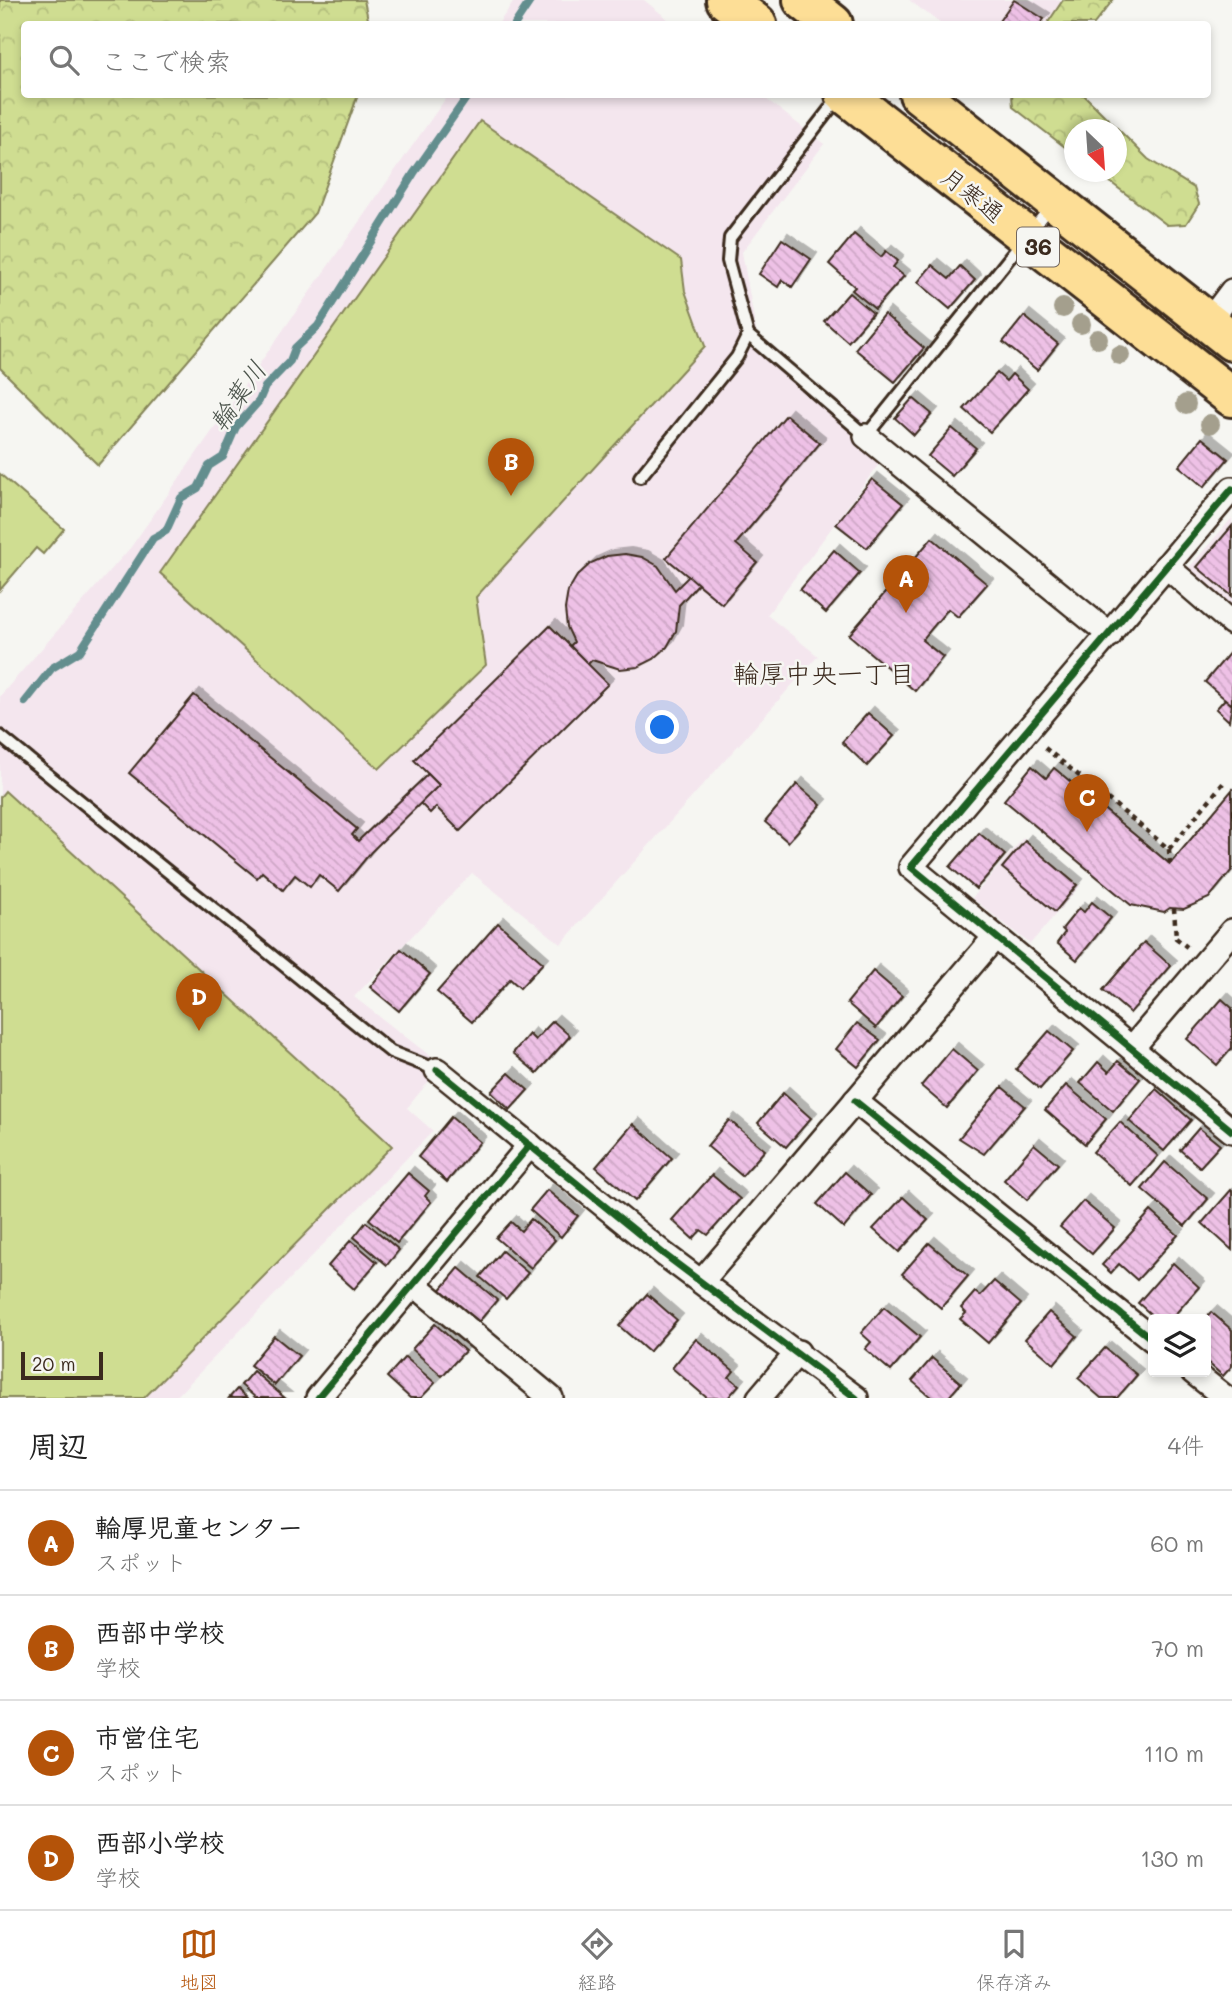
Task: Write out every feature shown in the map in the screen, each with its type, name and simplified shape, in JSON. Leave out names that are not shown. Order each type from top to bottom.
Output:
[{"type":"highway","points":[[726,0],[753,21]]},
{"type":"highway","points":[[803,0],[829,21]]},
{"type":"highway","name":"月寒通","points":[[848,98],[1232,397]]},
{"type":"highway","name":"月寒通","points":[[924,98],[1220,332]]},
{"type":"street","points":[[1220,332],[1232,291]]},
{"type":"street","points":[[866,436],[1110,635]]},
{"type":"street","points":[[1232,489],[911,867],[1232,1131]]},
{"type":"street","points":[[1166,566],[1232,623]]},
{"type":"street","points":[[1132,1048],[1232,931]]},
{"type":"street","points":[[702,1281],[995,937]]},
{"type":"street","points":[[438,1070],[702,1281],[856,1398]]},
{"type":"street","points":[[855,1101],[1148,1336]]},
{"type":"street","points":[[318,1398],[530,1145]]},
{"type":"street","points":[[415,1285],[551,1398]]},
{"type":"street","points":[[760,1398],[798,1352]]},
{"type":"street","points":[[1199,1377],[1226,1398]]},
{"type":"lane","points":[[840,98],[730,238],[728,261],[748,335],[866,436],[1054,203]]},
{"type":"lane","points":[[640,477],[737,357],[748,335]]},
{"type":"lane","points":[[0,736],[391,1052],[438,1070]]},
{"type":"path","points":[[1027,733],[1169,849]]},
{"type":"path","points":[[1170,864],[1169,849],[1225,781]]},
{"type":"path","points":[[1174,908],[1176,938],[1193,952]]},
{"type":"shaded area","points":[[515,0],[644,0],[670,21],[500,21]]},
{"type":"shaded area","points":[[909,0],[1081,0],[1066,21],[937,21]]},
{"type":"shaded area","points":[[446,98],[765,98],[824,144],[742,252],[757,336],[893,445],[767,615],[818,656],[561,944],[472,873],[354,997],[442,1065],[407,1108],[433,1131],[175,1398],[0,1398],[0,696],[131,547]]},
{"type":"shaded area","points":[[1232,518],[1232,607],[1187,570]]},
{"type":"shaded area","points":[[1023,838],[1080,886],[1030,944],[972,898]]},
{"type":"green space","points":[[0,0],[364,0],[368,21],[21,21],[21,98],[357,98],[315,213],[98,465],[0,368]]},
{"type":"green space","points":[[1063,0],[1113,0],[1096,21],[1049,21]]},
{"type":"green space","points":[[1012,98],[1087,98],[1108,119],[1064,119],[1064,146],[1013,107]]},
{"type":"green space","points":[[480,121],[681,260],[685,291],[705,346],[476,597],[486,665],[379,769],[160,573]]},
{"type":"green space","points":[[1127,138],[1148,159],[1194,188],[1199,204],[1186,224],[1167,225],[1110,182],[1127,182]]},
{"type":"green space","points":[[0,474],[64,529],[43,554],[36,548],[0,590]]},
{"type":"green space","points":[[5,791],[392,1146],[144,1398],[0,1398],[0,797]]},
{"type":"building","points":[[1014,0],[1044,19],[1042,21],[999,21]]},
{"type":"building","points":[[854,234],[881,257],[886,251],[898,261],[893,267],[904,276],[875,309],[852,290],[855,287],[829,264]]},
{"type":"building","points":[[782,239],[811,259],[792,287],[782,280],[778,287],[759,274]]},
{"type":"building","points":[[932,265],[949,279],[960,266],[975,280],[950,309],[918,282]]},
{"type":"building","points":[[849,293],[873,313],[848,342],[824,321]]},
{"type":"building","points":[[884,314],[924,348],[895,382],[855,349]]},
{"type":"building","points":[[1024,316],[1058,344],[1037,370],[1003,342]]},
{"type":"building","points":[[997,373],[1006,381],[1012,374],[1028,389],[990,432],[964,409]]},
{"type":"building","points":[[913,398],[932,414],[914,435],[895,418]]},
{"type":"building","points":[[786,415],[820,443],[736,544],[757,562],[722,604],[666,558]]},
{"type":"building","points":[[952,428],[976,448],[952,476],[928,456]]},
{"type":"building","points":[[1202,438],[1228,459],[1204,487],[1179,466]]},
{"type":"building","points":[[872,479],[903,504],[867,548],[836,524]]},
{"type":"building","points":[[1232,526],[1232,596],[1197,567]]},
{"type":"building","points":[[932,538],[987,584],[958,617],[948,609],[922,640],[943,657],[915,691],[849,635]]},
{"type":"building","points":[[834,550],[860,573],[826,613],[800,590]]},
{"type":"building","points":[[625,554],[642,557],[658,566],[675,590],[689,576],[698,584],[679,605],[676,631],[667,647],[654,659],[638,667],[620,669],[592,660],[588,664],[570,646],[574,642],[567,627],[565,609],[568,591],[577,576],[591,563],[607,556]]},
{"type":"building","points":[[550,626],[608,684],[460,831],[436,807],[430,813],[420,803],[439,785],[414,760]]},
{"type":"building","points":[[1232,651],[1232,705],[1205,682]]},
{"type":"building","points":[[194,695],[357,829],[352,835],[358,841],[428,774],[439,785],[371,852],[339,891],[319,875],[310,887],[295,875],[283,890],[262,872],[257,878],[129,773]]},
{"type":"building","points":[[1225,699],[1232,705],[1229,721],[1216,709]]},
{"type":"building","points":[[868,713],[894,736],[867,766],[842,742]]},
{"type":"building","points":[[1032,766],[1046,778],[1054,768],[1170,864],[1232,790],[1232,870],[1209,898],[1184,909],[1170,908],[1164,912],[1131,905],[1004,800]]},
{"type":"building","points":[[797,784],[821,805],[788,842],[765,822]]},
{"type":"building","points":[[979,833],[1005,855],[976,889],[950,867]]},
{"type":"building","points":[[1025,841],[1077,885],[1055,912],[1002,868]]},
{"type":"building","points":[[1092,902],[1111,918],[1077,960],[1057,943],[1065,932],[1062,929],[1079,908],[1084,912]]},
{"type":"building","points":[[498,923],[543,963],[520,988],[510,979],[472,1022],[437,992]]},
{"type":"building","points":[[1144,942],[1171,966],[1130,1013],[1103,990]]},
{"type":"building","points":[[401,949],[430,974],[399,1011],[370,987]]},
{"type":"building","points":[[873,971],[902,996],[876,1028],[847,1003]]},
{"type":"building","points":[[1222,999],[1232,1008],[1232,1048],[1217,1065],[1187,1039]]},
{"type":"building","points":[[553,1021],[570,1036],[537,1073],[513,1053],[529,1034],[535,1040]]},
{"type":"building","points":[[857,1023],[880,1040],[858,1067],[836,1049]]},
{"type":"building","points":[[1049,1031],[1073,1051],[1040,1089],[1016,1069]]},
{"type":"building","points":[[952,1049],[978,1071],[947,1108],[921,1086]]},
{"type":"building","points":[[1118,1061],[1140,1079],[1113,1111],[1080,1083],[1098,1062],[1109,1072]]},
{"type":"building","points":[[509,1073],[528,1090],[510,1110],[491,1092]]},
{"type":"building","points":[[1066,1085],[1106,1119],[1085,1144],[1045,1110]]},
{"type":"building","points":[[1002,1087],[1025,1106],[984,1154],[959,1138]]},
{"type":"building","points":[[1156,1089],[1191,1120],[1164,1151],[1129,1121]]},
{"type":"building","points":[[783,1093],[811,1118],[786,1147],[758,1123]]},
{"type":"building","points":[[451,1117],[480,1142],[447,1182],[418,1157]]},
{"type":"building","points":[[729,1120],[765,1150],[742,1176],[707,1146]]},
{"type":"building","points":[[1120,1122],[1158,1156],[1132,1186],[1093,1152]]},
{"type":"building","points":[[633,1124],[672,1158],[635,1201],[596,1167]]},
{"type":"building","points":[[1199,1128],[1220,1145],[1200,1167],[1180,1150]]},
{"type":"building","points":[[1034,1144],[1058,1164],[1027,1200],[1004,1180]]},
{"type":"building","points":[[1165,1162],[1208,1199],[1185,1226],[1142,1189]]},
{"type":"building","points":[[845,1172],[871,1195],[844,1228],[817,1204]]},
{"type":"building","points":[[408,1173],[429,1191],[425,1196],[431,1202],[397,1243],[369,1219]]},
{"type":"building","points":[[712,1175],[740,1199],[708,1235],[701,1230],[693,1239],[672,1220]]},
{"type":"building","points":[[547,1190],[578,1216],[561,1237],[530,1210]]},
{"type":"building","points":[[1232,1191],[1232,1250],[1202,1223]]},
{"type":"building","points":[[903,1197],[928,1220],[899,1252],[873,1229]]},
{"type":"building","points":[[1083,1201],[1115,1228],[1092,1254],[1060,1227]]},
{"type":"building","points":[[1151,1211],[1178,1235],[1137,1280],[1119,1264],[1111,1273],[1102,1265]]},
{"type":"building","points":[[531,1219],[555,1240],[531,1268],[496,1238],[511,1222],[521,1231]]},
{"type":"building","points":[[366,1222],[399,1250],[387,1265],[354,1237]]},
{"type":"building","points":[[351,1240],[377,1262],[354,1289],[328,1266]]},
{"type":"building","points":[[929,1243],[968,1276],[941,1308],[902,1274]]},
{"type":"building","points":[[502,1251],[528,1273],[506,1299],[480,1277]]},
{"type":"building","points":[[1173,1263],[1199,1287],[1175,1314],[1150,1314],[1138,1303]]},
{"type":"building","points":[[459,1268],[497,1300],[477,1324],[439,1292]]},
{"type":"building","points":[[994,1281],[1021,1304],[988,1343],[960,1319],[966,1313],[961,1308],[975,1292],[980,1296]]},
{"type":"building","points":[[647,1294],[677,1320],[649,1352],[619,1326]]},
{"type":"building","points":[[884,1307],[920,1337],[891,1371],[865,1349],[871,1342],[861,1333]]},
{"type":"building","points":[[1049,1312],[1077,1336],[1054,1364],[1025,1339]]},
{"type":"building","points":[[1211,1312],[1232,1330],[1232,1366],[1223,1376],[1211,1365]]},
{"type":"building","points":[[435,1324],[465,1351],[442,1376],[412,1349]]},
{"type":"building","points":[[274,1336],[299,1356],[275,1385],[250,1365]]},
{"type":"building","points":[[696,1339],[734,1371],[729,1377],[739,1385],[728,1398],[707,1398],[672,1368]]},
{"type":"building","points":[[1105,1348],[1137,1375],[1117,1398],[1101,1398],[1078,1378]]},
{"type":"building","points":[[405,1357],[435,1383],[421,1398],[410,1398],[387,1377]]},
{"type":"building","points":[[932,1358],[961,1383],[948,1398],[932,1398],[912,1381]]},
{"type":"building","points":[[253,1371],[285,1398],[256,1398],[241,1385]]},
{"type":"building","points":[[237,1389],[247,1398],[229,1398]]},
{"type":"waterway","name":"輪葉川","points":[[517,21],[531,0]]},
{"type":"waterway","name":"輪葉川","points":[[25,702],[52,668],[80,651],[153,538],[166,531],[181,498],[198,488],[209,466],[223,457],[236,427],[259,401],[265,387],[290,361],[295,348],[318,326],[414,173],[466,98]]},
{"type":"cycle path","points":[[1232,489],[911,867],[1232,1131]]},
{"type":"cycle path","points":[[437,1070],[665,1255],[856,1398]]},
{"type":"cycle path","points":[[855,1101],[1148,1336]]},
{"type":"cycle path","points":[[318,1398],[530,1145]]},
{"type":"place","name":"西部中学校","points":[[511,496]]},
{"type":"place","name":"輪厚児童センター","points":[[906,613]]},
{"type":"place","name":"市営住宅","points":[[1087,832]]},
{"type":"place","name":"西部小学校","points":[[199,1031]]},
{"type":"district","name":"輪厚中央一丁目","points":[[824,674]]}]
